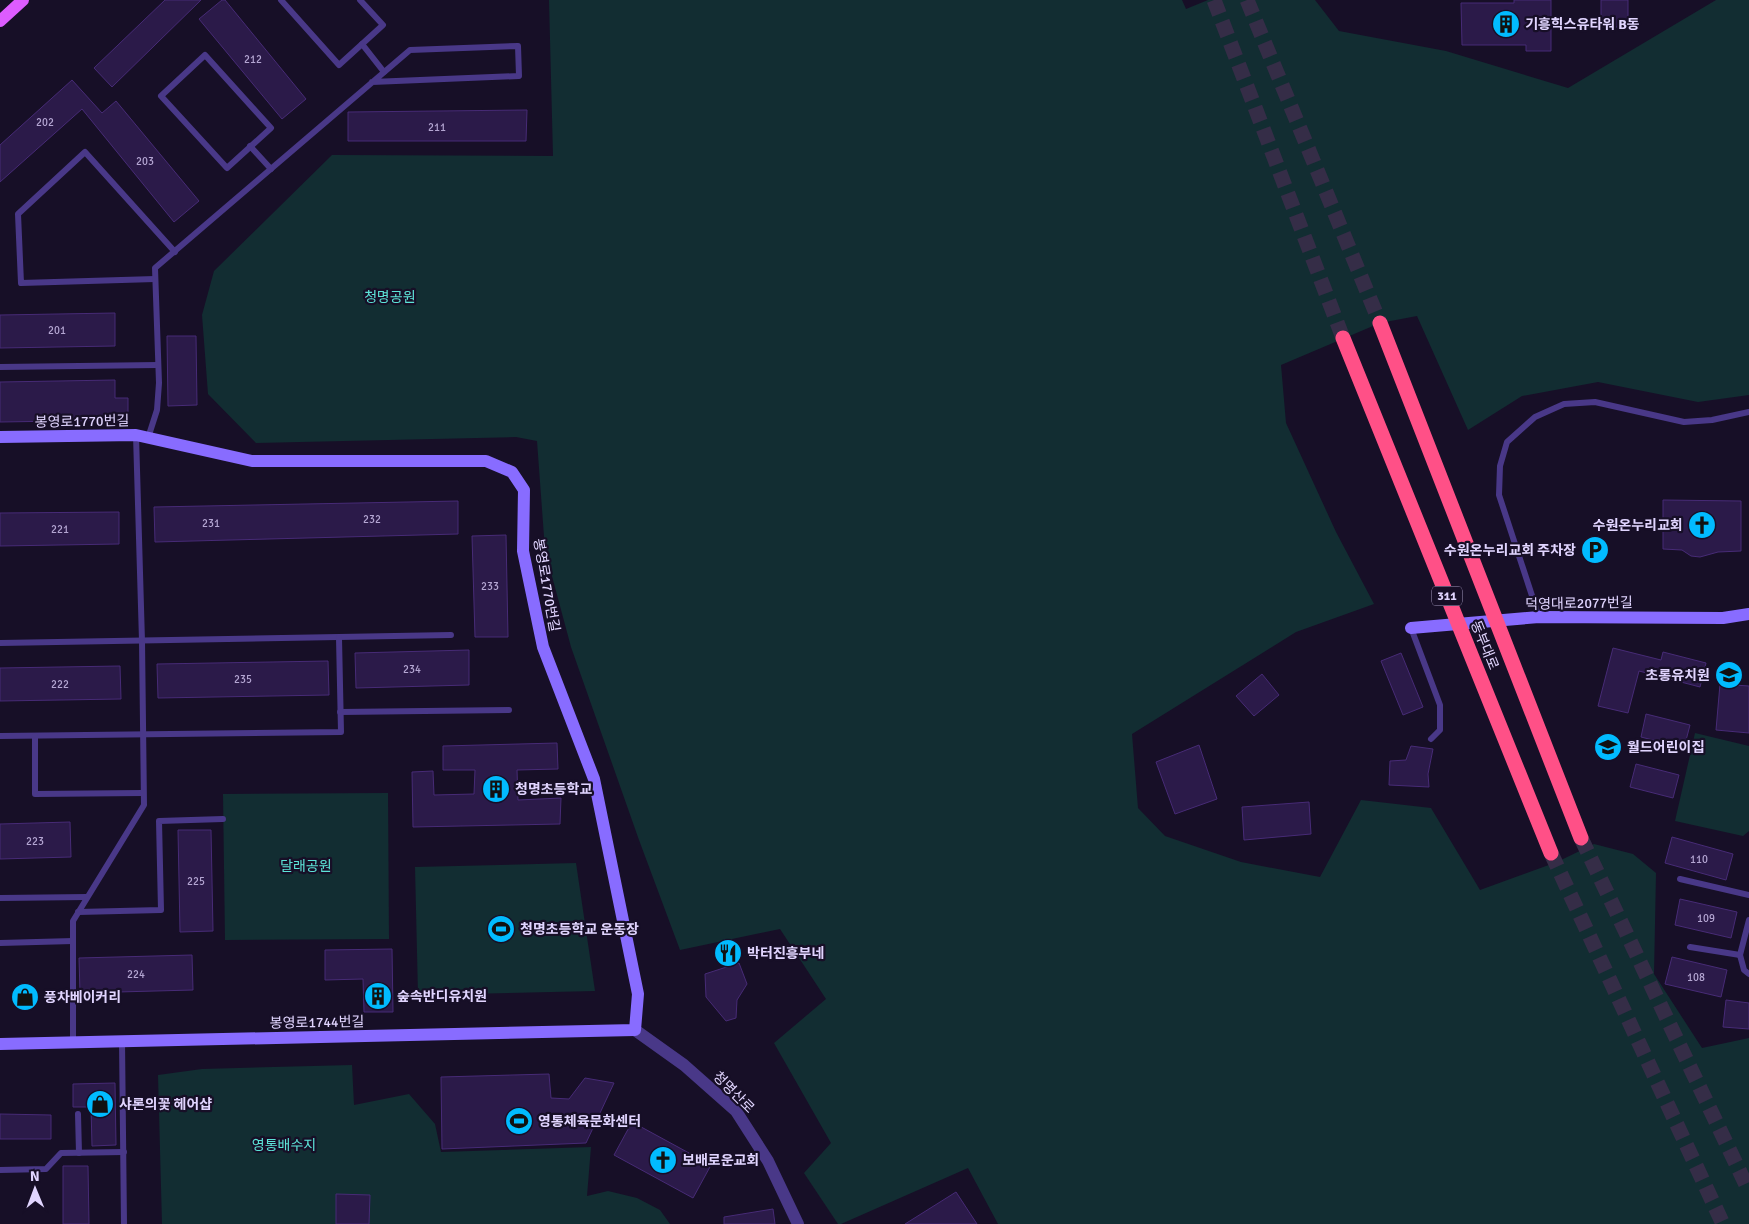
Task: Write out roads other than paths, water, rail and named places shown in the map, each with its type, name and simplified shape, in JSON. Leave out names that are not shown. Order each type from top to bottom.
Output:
[{"type":"highway","name":"동부대로","points":[[1380,323],[1582,838]]},
{"type":"highway","name":"동부대로","points":[[1343,338],[1551,854]]},
{"type":"main road","points":[[0,20],[23,0]]},
{"type":"street","name":"봉영로1770번길","points":[[0,437],[142,437],[252,461],[486,460],[512,472],[524,490],[523,551],[543,647],[594,779],[638,994],[635,1030]]},
{"type":"street","name":"덕영대로2077번길","points":[[1410,628],[1539,617],[1722,618],[1749,614]]},
{"type":"street","name":"봉영로1744번길","points":[[0,1044],[635,1030]]},
{"type":"street","name":"청명산로","points":[[635,1030],[684,1065],[736,1111],[768,1161],[798,1224]]},
{"type":"lane","points":[[281,0],[339,65],[383,25],[360,0]]},
{"type":"lane","points":[[362,44],[384,72]]},
{"type":"lane","points":[[73,1042],[73,921],[144,805],[142,437],[157,410],[159,383],[155,268],[175,252],[372,82],[410,50],[518,46],[519,76],[372,82]]},
{"type":"lane","points":[[205,56],[270,128],[250,146],[227,168],[161,96],[205,56]]},
{"type":"lane","points":[[250,146],[271,169]]},
{"type":"lane","points":[[155,279],[22,283],[18,214],[84,152],[175,252]]},
{"type":"lane","points":[[0,367],[158,365]]},
{"type":"lane","points":[[1539,617],[1499,495],[1500,466],[1507,442],[1535,417],[1564,404],[1595,402],[1684,422],[1712,420],[1749,412]]},
{"type":"lane","points":[[1410,628],[1440,705],[1440,730],[1432,739]]},
{"type":"lane","points":[[0,643],[451,635]]},
{"type":"lane","points":[[0,736],[341,732],[339,638]]},
{"type":"lane","points":[[340,712],[509,710]]},
{"type":"lane","points":[[34,736],[35,794],[144,793]]},
{"type":"lane","points":[[78,912],[161,910],[159,821],[223,819]]},
{"type":"lane","points":[[1680,879],[1749,895]]},
{"type":"lane","points":[[0,898],[87,897]]},
{"type":"lane","points":[[1749,920],[1740,955],[1744,970],[1749,974]]},
{"type":"lane","points":[[0,943],[73,941]]},
{"type":"lane","points":[[1690,947],[1740,955]]},
{"type":"lane","points":[[122,1041],[124,1224]]},
{"type":"lane","points":[[78,1114],[79,1153]]},
{"type":"lane","points":[[0,1170],[46,1170],[61,1153],[124,1152]]},
{"type":"tunnel","points":[[1214,0],[1343,338]]},
{"type":"tunnel","points":[[1247,0],[1380,323]]},
{"type":"tunnel","points":[[1581,838],[1749,1191]]},
{"type":"tunnel","points":[[1551,853],[1723,1224]]},
{"type":"place","name":"기흥힉스유타워 B동","points":[[1506,24]]},
{"type":"place","name":"수원온누리교회","points":[[1702,525]]},
{"type":"place","name":"수원온누리교회 주차장","points":[[1595,550]]},
{"type":"place","name":"초롱유치원","points":[[1729,675]]},
{"type":"place","name":"월드어린이집","points":[[1608,747]]},
{"type":"place","name":"청명초등학교","points":[[496,789]]},
{"type":"place","name":"청명초등학교 운동장","points":[[501,929]]},
{"type":"place","name":"박터진흥부네","points":[[728,953]]},
{"type":"place","name":"숲속반디유치원","points":[[378,996]]},
{"type":"place","name":"풍차베이커리","points":[[25,997]]},
{"type":"place","name":"샤론의꽃 헤어샵","points":[[100,1104]]},
{"type":"place","name":"영통체육문화센터","points":[[519,1121]]},
{"type":"place","name":"보배로운교회","points":[[663,1160]]},
{"type":"park label","name":"청명공원","points":[[390,297]]},
{"type":"park label","name":"달래공원","points":[[306,866]]},
{"type":"park label","name":"영통배수지","points":[[284,1145]]}]
